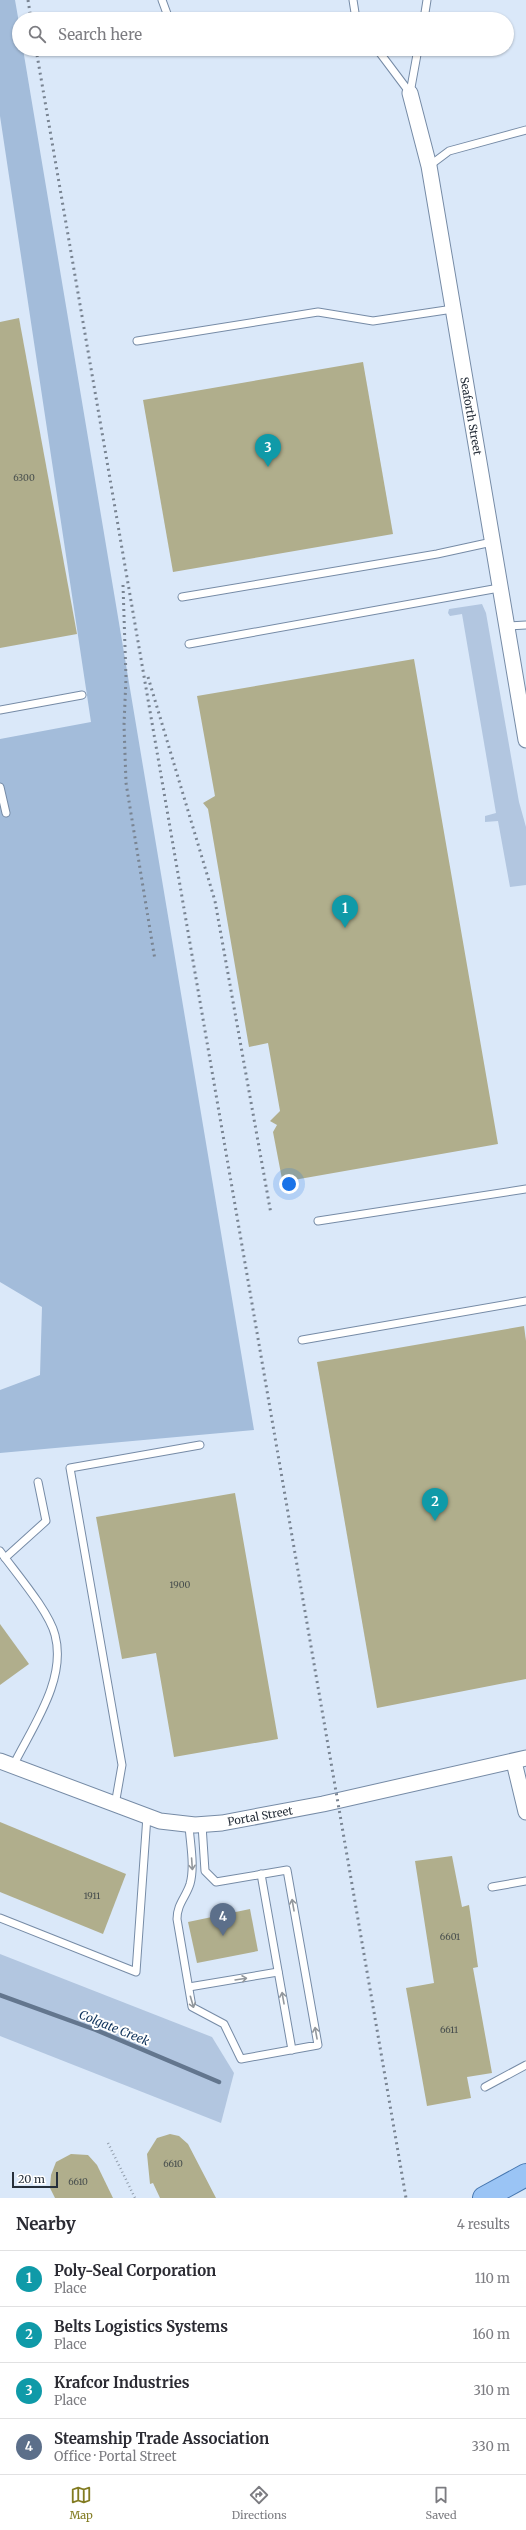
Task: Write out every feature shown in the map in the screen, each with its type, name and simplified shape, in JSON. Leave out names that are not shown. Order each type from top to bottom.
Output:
[{"type":"main road","points":[[484,2198],[508,2192],[526,2175]]},
{"type":"street","name":"Seaforth Street","points":[[410,93],[429,166],[526,740]]},
{"type":"street","name":"Portal Street","points":[[6,1764],[115,1806],[172,1823],[195,1825],[323,1804],[520,1760]]},
{"type":"street","points":[[520,1760],[526,1812]]},
{"type":"lane","points":[[162,0],[166,12]]},
{"type":"lane","points":[[353,0],[355,12]]},
{"type":"lane","points":[[425,12],[428,0]]},
{"type":"lane","points":[[382,56],[410,93]]},
{"type":"lane","points":[[410,93],[417,56]]},
{"type":"lane","points":[[429,166],[449,151],[526,130]]},
{"type":"lane","points":[[137,341],[318,312],[373,321],[453,309]]},
{"type":"lane","points":[[182,597],[437,554],[492,542]]},
{"type":"lane","points":[[189,644],[500,588]]},
{"type":"lane","points":[[506,626],[526,624]]},
{"type":"lane","points":[[0,710],[82,695]]},
{"type":"lane","points":[[0,787],[6,813]]},
{"type":"lane","points":[[318,1221],[526,1189]]},
{"type":"lane","points":[[302,1340],[526,1301]]},
{"type":"lane","points":[[115,1806],[122,1765],[70,1468],[200,1445]]},
{"type":"lane","points":[[5,1558],[46,1520],[38,1482]]},
{"type":"lane","points":[[0,1551],[48,1620],[55,1635],[57,1652],[57,1668],[49,1694],[6,1764]]},
{"type":"lane","points":[[0,1918],[136,1972],[147,1816]]},
{"type":"lane","points":[[195,1825],[205,1871],[210,1879],[216,1882],[287,1870],[318,2045],[241,2059],[224,2024],[219,2019],[192,2007],[177,1919],[178,1907],[189,1886],[192,1874],[195,1825]]},
{"type":"lane","points":[[261,1874],[292,2050]]},
{"type":"lane","points":[[492,1887],[526,1881]]},
{"type":"lane","points":[[189,1987],[278,1972]]},
{"type":"lane","points":[[485,2087],[526,2066]]},
{"type":"path","points":[[108,2143],[135,2198]]},
{"type":"shaded area","points":[[0,0],[15,0],[17,12],[12,12],[12,56],[24,56],[254,1430],[0,1453],[0,1390],[40,1375],[42,1307],[0,1282],[0,739],[91,722],[0,116]]},
{"type":"shaded area","points":[[482,604],[486,613],[519,802],[526,827],[526,885],[510,887],[498,821],[485,822],[485,816],[496,813],[462,614],[450,616],[448,613],[449,609]]},
{"type":"shaded area","points":[[0,1954],[212,2037],[234,2073],[221,2123],[0,2036]]},
{"type":"building","points":[[19,318],[77,634],[0,648],[0,322]]},
{"type":"building","points":[[363,362],[393,534],[173,572],[143,400]]},
{"type":"building","points":[[414,659],[498,1144],[288,1181],[282,1179],[273,1132],[277,1125],[270,1121],[280,1111],[268,1043],[249,1047],[208,809],[203,803],[215,796],[197,696]]},
{"type":"building","points":[[524,1326],[526,1341],[526,1679],[377,1708],[317,1362]]},
{"type":"building","points":[[235,1493],[278,1739],[174,1757],[156,1653],[122,1659],[96,1517]]},
{"type":"building","points":[[0,1624],[29,1664],[0,1685]]},
{"type":"building","points":[[0,1822],[126,1874],[103,1934],[0,1892]]},
{"type":"building","points":[[452,1856],[462,1907],[469,1905],[478,1967],[473,1968],[492,2073],[467,2077],[471,2098],[427,2106],[406,1988],[434,1983],[415,1861]]},
{"type":"building","points":[[250,1909],[258,1951],[197,1963],[188,1922]]},
{"type":"building","points":[[170,2134],[179,2136],[188,2144],[216,2198],[160,2198],[153,2183],[150,2184],[147,2154],[157,2138]]},
{"type":"building","points":[[71,2154],[88,2155],[97,2165],[113,2198],[55,2198],[50,2188],[51,2175],[56,2162]]},
{"type":"waterway","name":"Colgate Creek","points":[[0,1995],[96,2030],[219,2082]]},
{"type":"railway","points":[[28,0],[30,12]]},
{"type":"railway","points":[[37,56],[406,2198]]},
{"type":"railway","points":[[123,585],[126,678],[124,725],[126,783],[155,960]]},
{"type":"railway","points":[[148,677],[215,901],[271,1214]]},
{"type":"place","name":"Krafcor Industries","points":[[268,467]]},
{"type":"place","name":"Poly-Seal Corporation","points":[[345,928]]},
{"type":"place","name":"Belts Logistics Systems","points":[[435,1521]]},
{"type":"place","name":"Steamship Trade Association","points":[[223,1936]]}]
